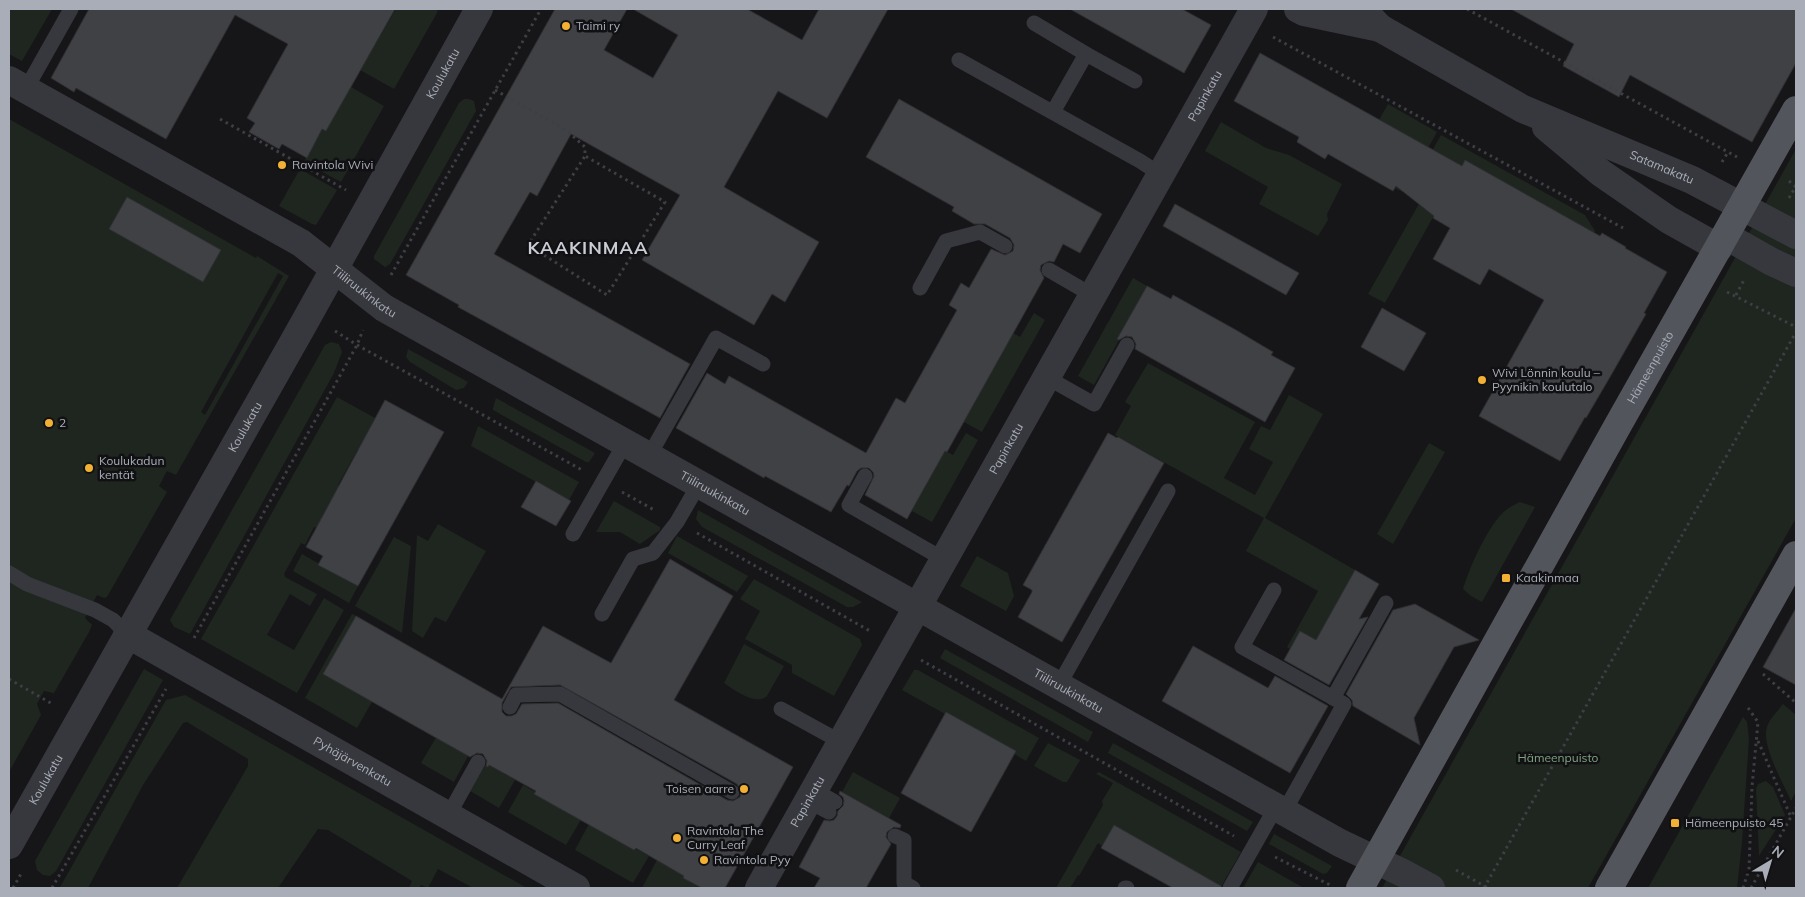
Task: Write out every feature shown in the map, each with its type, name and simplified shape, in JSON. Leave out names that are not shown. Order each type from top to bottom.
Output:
[{"type":"main road","name":"Hämeenpuisto","points":[[1360,888],[1796,110]]},
{"type":"main road","points":[[1609,888],[1793,568]]},
{"type":"street","name":"Koulukatu","points":[[9,845],[479,9]]},
{"type":"street","name":"Satamakatu","points":[[1298,9],[1304,12],[1371,18],[1523,109],[1692,180],[1796,235]]},
{"type":"street","name":"Papinkatu","points":[[759,888],[821,801],[841,742],[1251,13]]},
{"type":"street","name":"Tiiliruukinkatu","points":[[17,84],[301,244],[392,312],[1340,843],[1431,888]]},
{"type":"street","name":"Satamakatu","points":[[1523,109],[1601,173],[1670,220],[1796,273]]},
{"type":"street","name":"Pyhäjärvenkatu","points":[[127,634],[576,888]]},
{"type":"lane","points":[[17,84],[70,9]]},
{"type":"lane","points":[[1034,23],[1135,81]]},
{"type":"lane","points":[[1053,112],[1086,54]]},
{"type":"lane","points":[[960,60],[1160,174]]},
{"type":"lane","points":[[920,288],[946,242],[980,232],[1005,246]]},
{"type":"lane","points":[[1049,270],[1092,295]]},
{"type":"lane","points":[[649,456],[716,338],[763,364]]},
{"type":"lane","points":[[1046,377],[1094,404],[1127,345]]},
{"type":"lane","points":[[573,534],[625,442]]},
{"type":"lane","points":[[865,476],[848,505],[943,559]]},
{"type":"lane","points":[[602,614],[633,559],[653,553],[677,522],[699,484]]},
{"type":"lane","points":[[1059,685],[1168,491]]},
{"type":"lane","points":[[9,574],[27,584],[95,610],[112,620],[127,634]]},
{"type":"lane","points":[[1230,888],[1253,846],[1280,809],[1344,704],[1242,647],[1274,590]]},
{"type":"lane","points":[[1333,698],[1386,604]]},
{"type":"lane","points":[[510,707],[516,695],[560,694],[732,792]]},
{"type":"lane","points":[[781,709],[841,742]]},
{"type":"lane","points":[[448,816],[478,762]]},
{"type":"lane","points":[[895,836],[904,840],[904,884],[913,888]]},
{"type":"path","points":[[52,888],[180,664],[356,346],[377,302],[541,9]]},
{"type":"path","points":[[1467,9],[1737,157]]},
{"type":"path","points":[[1251,13],[1263,26],[1265,32],[1276,39],[1626,229]]},
{"type":"path","points":[[495,90],[566,130],[585,147],[585,156],[528,245],[608,295],[665,202],[585,156]]},
{"type":"path","points":[[220,119],[346,190]]},
{"type":"path","points":[[1736,295],[1796,327]]},
{"type":"path","points":[[330,328],[356,346],[677,522],[1253,846],[1333,886]]},
{"type":"path","points":[[1484,888],[1796,332]]},
{"type":"path","points":[[1759,670],[1796,703]]},
{"type":"path","points":[[9,679],[57,706]]},
{"type":"path","points":[[1742,700],[1758,722],[1752,787],[1748,869],[1743,888]]},
{"type":"path","points":[[1757,740],[1791,817]]},
{"type":"path","points":[[1751,888],[1796,808]]},
{"type":"green space","points":[[9,9],[52,9],[22,61],[9,54]]},
{"type":"green space","points":[[396,9],[434,9],[438,11],[394,89],[360,70]]},
{"type":"green space","points":[[351,87],[384,106],[341,182],[304,162],[322,129],[326,131]]},
{"type":"green space","points":[[464,99],[474,101],[476,111],[390,264],[385,267],[374,259],[374,256],[459,103]]},
{"type":"green space","points":[[1388,104],[1437,132],[1403,192],[1395,188],[1397,187],[1379,120]]},
{"type":"green space","name":"Koulukadun kentät","points":[[9,119],[256,258],[257,256],[289,276],[176,475],[167,471],[159,486],[167,492],[107,597],[104,598],[97,595],[85,618],[92,625],[89,632],[54,693],[44,691],[37,704],[41,715],[9,772]],"holes":[[[278,273],[283,276],[205,415],[201,412]]]},
{"type":"green space","points":[[1221,122],[1266,148],[1289,155],[1342,184],[1327,214],[1328,220],[1318,236],[1259,204],[1268,187],[1205,151]]},
{"type":"green space","points":[[1441,135],[1585,215],[1595,231],[1594,233],[1465,160],[1385,303],[1368,294],[1420,202],[1407,195]]},
{"type":"green space","name":"Hämeenpuisto","points":[[1796,149],[1796,518],[1588,888],[1382,888]]},
{"type":"green space","points":[[300,169],[337,190],[316,225],[279,206]]},
{"type":"green space","points":[[1133,278],[1147,286],[1094,385],[1078,376]]},
{"type":"green space","points":[[1034,313],[1045,320],[982,432],[964,422],[1013,333],[1020,337]]},
{"type":"green space","points":[[331,342],[339,344],[342,352],[334,373],[190,634],[174,627],[170,620],[325,345]]},
{"type":"green space","points":[[408,349],[468,382],[464,388],[456,390],[410,362],[406,357]]},
{"type":"green space","points":[[1148,363],[1255,422],[1224,478],[1255,495],[1273,462],[1249,449],[1261,426],[1270,430],[1289,395],[1323,414],[1265,518],[1355,570],[1316,640],[1300,631],[1290,649],[1287,647],[1318,591],[1246,551],[1264,518],[1115,435],[1131,406],[1125,402]]},
{"type":"green space","points":[[337,397],[375,418],[360,450],[358,449],[338,485],[317,528],[314,527],[305,545],[301,543],[284,574],[285,577],[317,594],[310,606],[290,594],[267,635],[294,650],[324,598],[344,610],[297,693],[201,639]]},
{"type":"green space","points":[[496,398],[595,453],[589,462],[586,462],[493,410]]},
{"type":"green space","points":[[478,426],[579,482],[569,500],[471,446]]},
{"type":"green space","points":[[966,433],[978,440],[932,522],[912,511],[945,451],[953,455]]},
{"type":"green space","points":[[1429,443],[1445,452],[1393,544],[1377,534]]},
{"type":"green space","points":[[614,501],[660,527],[660,530],[640,544],[620,532],[596,532]]},
{"type":"green space","points":[[1520,502],[1535,507],[1482,602],[1463,589],[1466,580],[1480,546],[1493,525],[1506,510]]},
{"type":"green space","points":[[698,510],[862,602],[853,607],[847,607],[702,527],[696,519]]},
{"type":"green space","points":[[438,524],[486,551],[446,622],[435,617],[423,638],[412,631],[417,535],[428,541]]},
{"type":"green space","points":[[677,536],[748,576],[737,592],[668,553]]},
{"type":"green space","points":[[394,537],[411,546],[402,633],[355,606]]},
{"type":"green space","points":[[302,554],[358,586],[349,603],[293,571]]},
{"type":"green space","points":[[977,556],[1008,573],[1014,596],[1006,611],[960,586]]},
{"type":"green space","points":[[754,579],[860,639],[862,645],[834,696],[792,673],[792,665],[745,639],[760,611],[740,599]]},
{"type":"green space","points":[[352,614],[356,616],[373,700],[357,728],[305,698]]},
{"type":"green space","points":[[744,644],[784,666],[767,696],[762,699],[745,696],[724,683]]},
{"type":"green space","points":[[945,649],[1093,732],[1088,742],[940,658]]},
{"type":"green space","points":[[144,669],[163,680],[56,871],[50,876],[43,875],[37,870],[35,861]]},
{"type":"green space","points":[[914,670],[918,670],[1039,738],[1026,761],[946,713],[902,690]]},
{"type":"green space","points":[[185,695],[527,888],[473,888],[438,869],[428,888],[421,885],[419,888],[409,888],[412,881],[328,830],[318,829],[278,888],[177,888],[248,766],[248,759],[187,722],[183,723],[143,785],[88,888],[60,887],[166,700]]},
{"type":"green space","points":[[1783,704],[1796,715],[1796,791],[1791,801],[1770,754],[1766,735],[1770,721]]},
{"type":"green space","points":[[1743,717],[1747,722],[1749,739],[1737,888],[1648,888]]},
{"type":"green space","points":[[437,736],[468,756],[454,782],[421,763]]},
{"type":"green space","points":[[1048,743],[1080,760],[1067,782],[1063,782],[1034,766]]},
{"type":"green space","points":[[1113,743],[1253,822],[1247,831],[1108,753]]},
{"type":"green space","points":[[485,765],[488,767],[489,765],[515,780],[499,808],[470,791]]},
{"type":"green space","points":[[853,772],[900,798],[889,818],[842,792]]},
{"type":"green space","points":[[1099,772],[1241,852],[1221,887],[1114,825],[1102,846],[1098,843],[1070,888],[1056,888],[1103,805],[1102,801],[1113,783],[1096,774]]},
{"type":"green space","points":[[1766,781],[1773,787],[1785,815],[1759,856],[1756,789],[1758,784]]},
{"type":"green space","points":[[523,785],[582,818],[566,845],[508,812]]},
{"type":"green space","points":[[590,822],[602,832],[649,856],[633,883],[575,850]]},
{"type":"green space","points":[[1274,834],[1332,866],[1327,873],[1323,874],[1269,844]]},
{"type":"green space","points":[[657,860],[699,887],[703,883],[712,888],[642,888]]},
{"type":"green space","points":[[1258,862],[1304,888],[1243,888]]},
{"type":"building","points":[[89,9],[395,9],[326,131],[322,129],[307,158],[282,144],[279,149],[249,132],[255,123],[247,118],[288,44],[235,15],[166,139],[76,88],[74,92],[51,78]]},
{"type":"building","points":[[555,9],[627,9],[604,50],[653,78],[678,35],[633,9],[747,9],[802,40],[819,9],[888,9],[827,118],[778,91],[724,187],[819,242],[785,302],[772,294],[754,325],[642,260],[680,195],[571,134],[537,196],[530,192],[494,254],[690,364],[660,418],[458,307],[459,305],[406,275]]},
{"type":"building","points":[[1070,9],[1182,9],[1211,25],[1184,73]]},
{"type":"building","points":[[1511,9],[1796,9],[1796,63],[1752,142],[1630,75],[1619,97],[1563,66],[1574,44]]},
{"type":"building","points":[[1260,53],[1462,166],[1465,160],[1600,236],[1602,233],[1667,272],[1644,313],[1646,314],[1560,461],[1479,416],[1544,300],[1489,269],[1480,285],[1433,259],[1450,228],[1433,218],[1434,216],[1396,186],[1393,191],[1328,154],[1325,159],[1297,142],[1299,137],[1234,101]]},
{"type":"building","points":[[899,99],[1102,214],[1080,253],[1063,244],[1054,262],[1049,261],[1041,265],[1040,270],[1044,278],[947,452],[945,451],[907,519],[865,495],[874,476],[869,468],[861,468],[857,471],[831,512],[765,476],[764,478],[676,428],[707,373],[725,384],[729,376],[866,453],[896,398],[905,403],[957,310],[949,305],[961,283],[969,288],[991,249],[1005,255],[1013,251],[1014,245],[1010,238],[985,224],[974,224],[952,211],[954,207],[866,157]]},
{"type":"building","points":[[127,197],[221,250],[203,282],[109,229]]},
{"type":"building","points":[[1175,204],[1299,273],[1286,295],[1163,226]]},
{"type":"building","points":[[1147,286],[1171,299],[1173,295],[1273,352],[1271,355],[1295,368],[1265,422],[1135,349],[1136,344],[1132,337],[1126,336],[1119,340],[1117,339]]},
{"type":"building","points":[[1382,308],[1426,333],[1404,371],[1361,347]]},
{"type":"building","points":[[385,400],[444,432],[358,586],[318,565],[323,556],[306,547]]},
{"type":"building","points":[[1108,433],[1164,463],[1062,642],[1018,617],[1032,592],[1032,590],[1023,585]]},
{"type":"building","points":[[536,481],[571,501],[556,526],[521,507]]},
{"type":"building","points":[[670,559],[733,596],[674,700],[793,767],[725,888],[702,888],[683,878],[684,876],[636,848],[634,850],[534,794],[536,791],[489,765],[488,767],[486,766],[487,761],[483,754],[477,753],[470,757],[323,674],[356,616],[502,699],[543,626],[611,663]],"holes":[[[560,685],[737,784],[741,791],[740,797],[733,801],[727,800],[558,703],[522,704],[516,714],[511,716],[506,716],[502,712],[502,703],[511,687]]]},
{"type":"building","points":[[1355,570],[1379,584],[1359,619],[1368,617],[1329,685],[1284,660],[1300,631],[1316,640]]},
{"type":"building","points":[[1415,604],[1479,640],[1454,647],[1414,718],[1420,745],[1353,706],[1352,700],[1346,694],[1393,610]]},
{"type":"building","points":[[1796,608],[1796,685],[1763,667]]},
{"type":"building","points":[[1193,646],[1268,688],[1275,676],[1328,706],[1290,773],[1162,701]]},
{"type":"building","points":[[946,712],[1016,751],[971,832],[901,793]]},
{"type":"building","points":[[840,791],[901,825],[900,828],[894,827],[887,832],[886,837],[891,844],[866,888],[814,888],[820,878],[799,867],[824,820],[834,820],[838,811],[843,806],[844,801],[843,797],[839,794]]},
{"type":"building","points":[[1114,825],[1221,886],[1221,888],[1173,888],[1101,848]]},
{"type":"place","name":"Taimi ry","points":[[566,26]]},
{"type":"place","name":"Ravintola Wivi","points":[[282,165]]},
{"type":"place","name":"Wivi Lönnin koulu – Pyynikin koulutalo","points":[[1482,380]]},
{"type":"place","name":"2","points":[[49,423]]},
{"type":"place","name":"Koulukadun kentät","points":[[89,468]]},
{"type":"place","name":"Kaakinmaa","points":[[1506,578]]},
{"type":"place","name":"Toisen aarre","points":[[744,789]]},
{"type":"place","name":"Hämeenpuisto 45","points":[[1675,823]]},
{"type":"place","name":"Ravintola The Curry Leaf","points":[[677,838]]},
{"type":"place","name":"Ravintola Pyy","points":[[704,860]]},
{"type":"district","name":"KAAKINMAA","points":[[588,248]]}]
